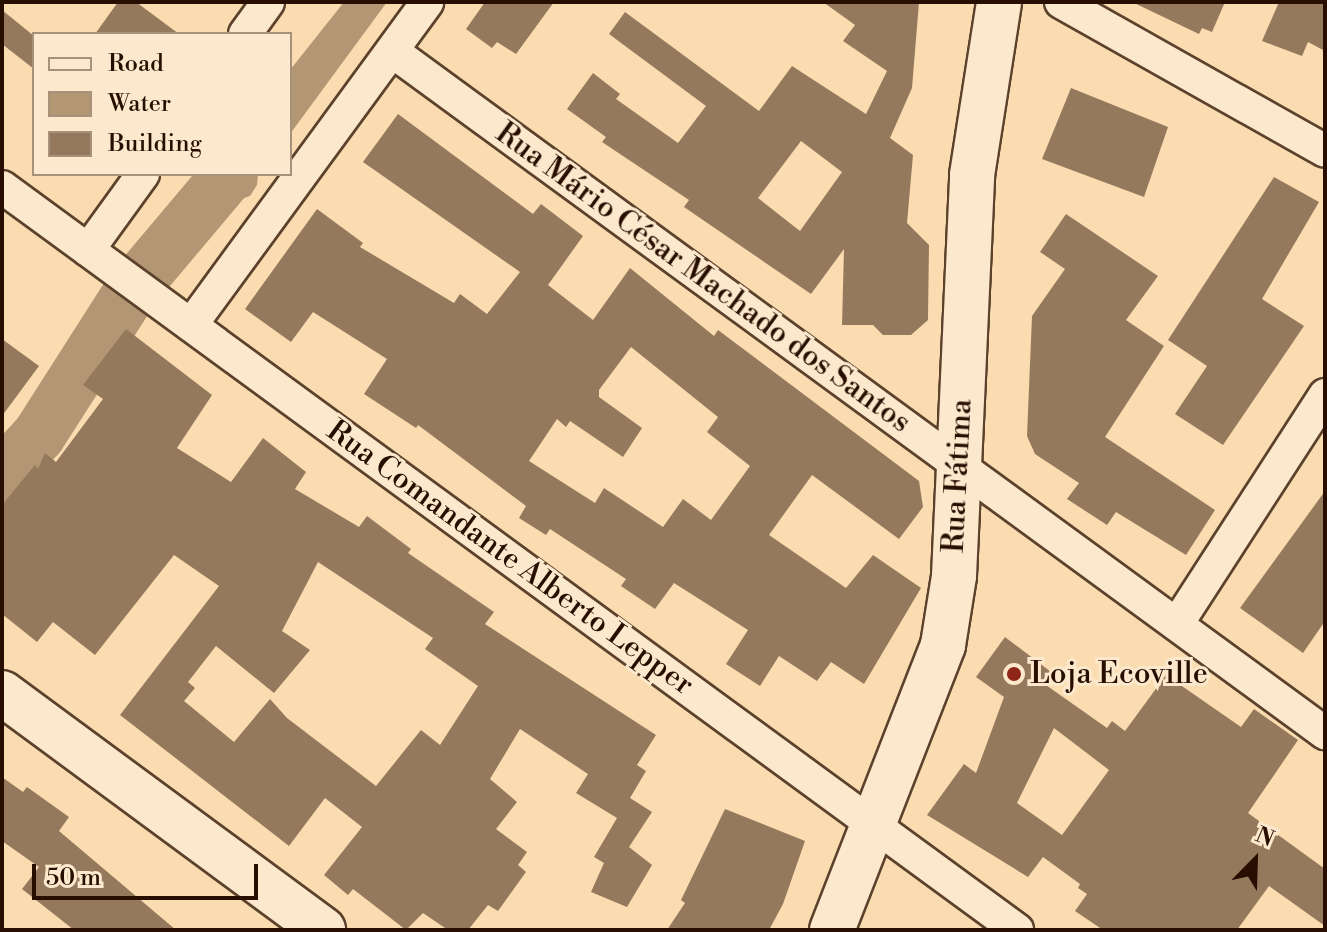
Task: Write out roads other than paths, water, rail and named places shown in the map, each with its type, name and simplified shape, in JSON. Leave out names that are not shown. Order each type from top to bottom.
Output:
[{"type":"main road","name":"Rua Fátima","points":[[832,930],[876,827],[943,645],[954,576],[972,175],[999,2]]},
{"type":"main road","points":[[2,693],[323,930]]},
{"type":"street","points":[[246,32],[268,2]]},
{"type":"street","points":[[191,325],[427,2]]},
{"type":"street","points":[[1061,2],[1325,151]]},
{"type":"street","name":"Rua Mário César Machado dos Santos","points":[[392,51],[1325,733]]},
{"type":"street","points":[[99,257],[142,176]]},
{"type":"street","name":"Rua Comandante Alberto Lepper","points":[[2,187],[1017,930]]},
{"type":"street","points":[[1177,624],[1325,395]]},
{"type":"water","points":[[344,2],[387,2],[292,131],[292,67]]},
{"type":"water","points":[[202,176],[258,176],[257,185],[250,196],[226,204],[155,296],[129,274]]},
{"type":"waterway","points":[[2,475],[39,435],[133,288],[227,176]]},
{"type":"place","name":"Loja Ecoville","points":[[1014,674]]}]
